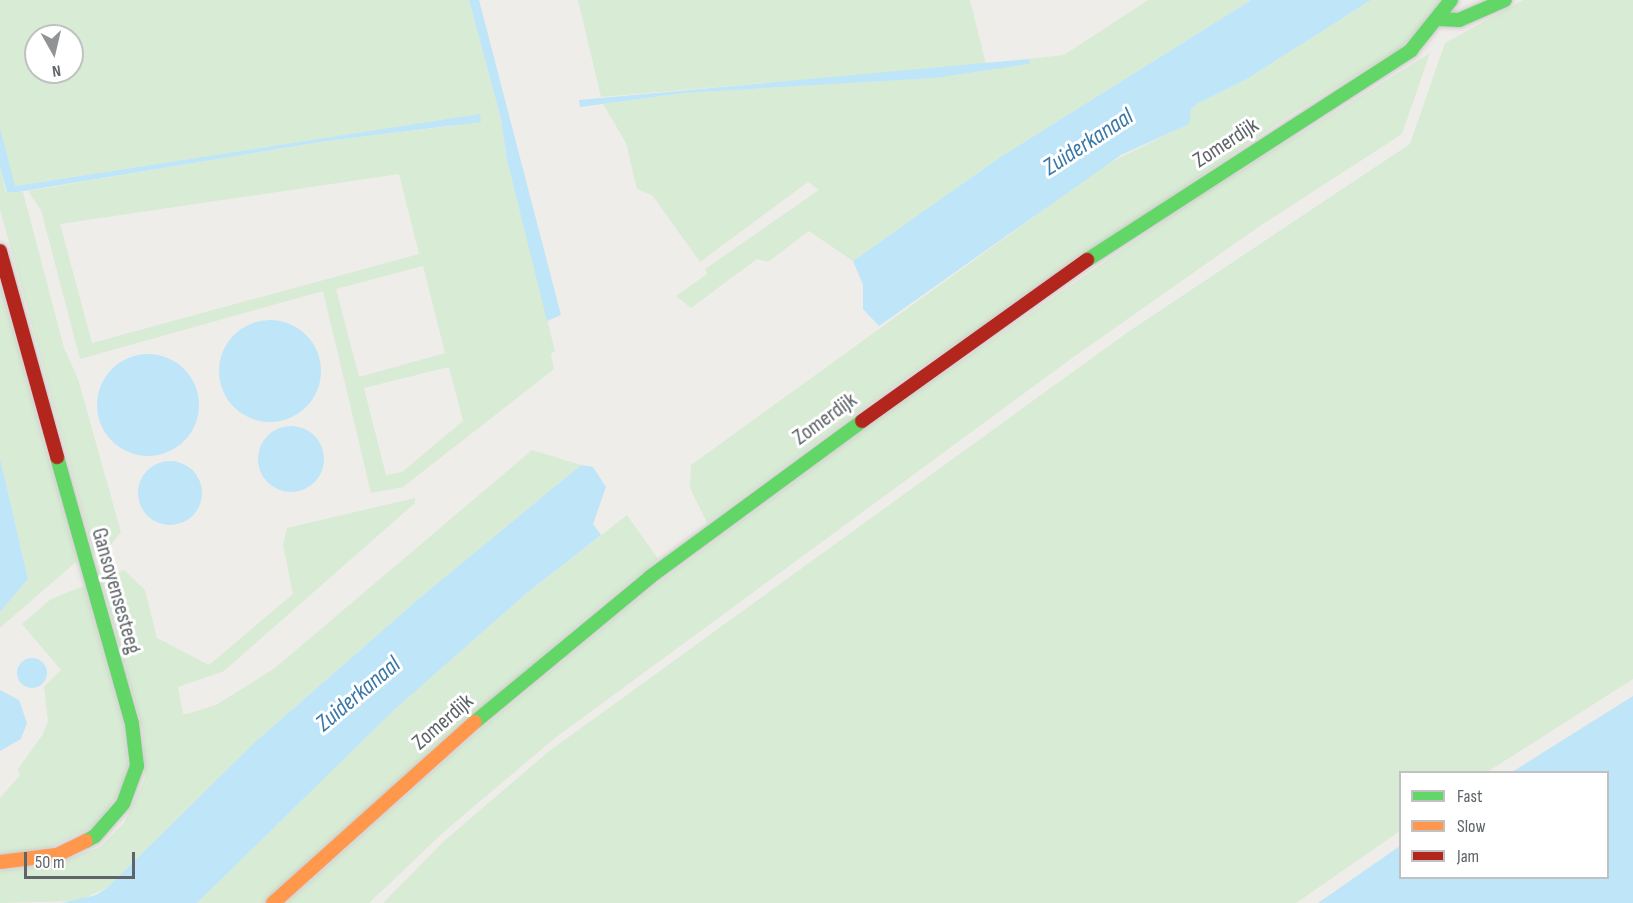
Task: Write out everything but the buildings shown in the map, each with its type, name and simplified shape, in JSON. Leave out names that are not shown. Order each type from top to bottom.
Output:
[{"type":"street","name":"Zomerdijk","points":[[273,903],[336,843],[557,652],[772,485],[1033,295],[1411,50],[1451,0]]},
{"type":"street","points":[[1438,19],[1459,20],[1505,0]]},
{"type":"street","name":"Gansoyensesteeg","points":[[0,251],[132,724],[136,754],[130,790],[95,836],[57,855],[0,862]]},
{"type":"green space","points":[[0,0],[469,0],[501,119],[507,160],[555,351],[551,354],[554,369],[403,487],[371,493],[323,291],[80,359],[41,210],[28,191],[327,141],[453,126],[479,115],[14,186],[0,128]],"holes":[[[399,174],[419,254],[92,343],[60,224]],[[423,266],[445,353],[359,377],[336,289]],[[449,367],[463,421],[402,472],[386,475],[364,388]]]},
{"type":"green space","points":[[578,0],[970,0],[986,64],[601,97]]},
{"type":"green space","points":[[1148,0],[1251,0],[999,158],[853,261],[809,231],[768,262],[757,259],[691,308],[676,296],[707,274],[705,269],[819,190],[808,182],[700,262],[652,195],[637,189],[626,143],[603,104],[684,93],[935,78],[1029,64],[1029,59],[1064,55]]},
{"type":"green space","points":[[1371,0],[1445,0],[1401,48],[1292,114],[907,377],[707,523],[690,488],[691,465],[1107,164],[1188,124],[1191,109],[1197,104],[1247,79]]},
{"type":"green space","points":[[1523,0],[1633,0],[1633,679],[1489,771],[1399,771],[1399,832],[1296,903],[383,903],[444,841],[548,752],[1128,332],[1410,144],[1445,43]]},
{"type":"green space","points":[[1430,53],[1402,134],[1257,228],[1075,356],[555,738],[446,830],[369,903],[286,903],[467,741],[644,594],[899,404],[1197,198]]},
{"type":"green space","points":[[0,167],[6,192],[23,192],[64,348],[78,379],[121,532],[109,547],[94,554],[0,209]]},
{"type":"green space","points":[[0,284],[77,561],[0,628],[0,612],[28,579],[0,458]]},
{"type":"green space","points":[[532,450],[581,465],[422,596],[254,743],[108,887],[78,901],[0,903],[0,871],[59,862],[100,847],[124,823],[145,778],[143,731],[102,583],[110,575],[124,570],[145,590],[157,638],[209,665],[293,594],[283,545],[287,528],[415,498],[415,503],[224,671],[178,687],[183,714],[187,714],[216,705],[275,668]]},
{"type":"green space","points":[[627,515],[658,559],[588,616],[265,903],[197,903],[394,710],[528,592]]},
{"type":"green space","points":[[84,586],[123,724],[129,771],[122,788],[97,825],[46,849],[0,856],[0,798],[20,775],[18,769],[43,734],[48,721],[44,687],[61,670],[22,624],[51,599]]},
{"type":"water","points":[[469,0],[479,0],[561,315],[547,321],[507,160],[501,119]]},
{"type":"water","name":"Zuiderkanaal","points":[[1251,0],[1371,0],[1247,79],[1197,104],[1191,109],[1189,124],[1121,155],[879,326],[863,309],[863,285],[853,261],[999,158]]},
{"type":"water","points":[[1029,59],[1030,64],[935,78],[684,93],[580,107],[579,100]]},
{"type":"water","points":[[480,114],[481,122],[327,141],[18,192],[7,192],[0,167],[0,128],[15,186]]},
{"type":"water","points":[[270,320],[290,324],[306,335],[317,351],[321,371],[317,391],[306,407],[290,418],[270,422],[250,418],[234,407],[223,391],[219,371],[223,351],[234,335],[250,324]]},
{"type":"water","points":[[148,354],[168,357],[177,362],[191,376],[196,385],[199,405],[196,425],[191,434],[177,448],[168,453],[148,456],[128,453],[119,448],[105,434],[100,425],[97,405],[100,385],[105,376],[119,362],[128,357]]},
{"type":"water","points":[[291,426],[304,429],[314,436],[321,446],[324,459],[321,472],[314,482],[304,489],[291,492],[278,489],[268,482],[261,472],[258,459],[261,446],[268,436],[278,429]]},
{"type":"water","points":[[0,458],[28,579],[0,612]]},
{"type":"water","points":[[170,461],[188,467],[196,475],[202,493],[196,511],[188,519],[170,525],[152,519],[144,511],[138,493],[144,475],[152,467]]},
{"type":"water","name":"Zuiderkanaal","points":[[581,465],[593,467],[606,487],[593,524],[601,535],[528,592],[394,710],[197,903],[62,903],[96,895],[108,887],[254,743],[422,596]]},
{"type":"water","points":[[32,658],[43,662],[47,673],[43,684],[32,688],[21,684],[17,673],[21,662]]},
{"type":"water","points":[[0,690],[19,700],[27,723],[21,739],[0,751]]},
{"type":"water","points":[[1633,696],[1633,903],[1318,903],[1399,847],[1399,879],[1609,879],[1609,771],[1514,771]]},
{"type":"traffic: fast","points":[[1087,260],[1411,50],[1451,0]]},
{"type":"traffic: fast","points":[[1438,19],[1459,20],[1505,0]]},
{"type":"traffic: fast","points":[[475,722],[650,577],[862,421]]},
{"type":"traffic: fast","points":[[57,457],[132,724],[137,766],[123,804],[95,836],[86,841]]},
{"type":"traffic: slow","points":[[273,903],[475,722]]},
{"type":"traffic: slow","points":[[0,862],[57,855],[86,841]]},
{"type":"traffic: jam","points":[[0,251],[57,457]]},
{"type":"traffic: jam","points":[[862,421],[1087,260]]}]
